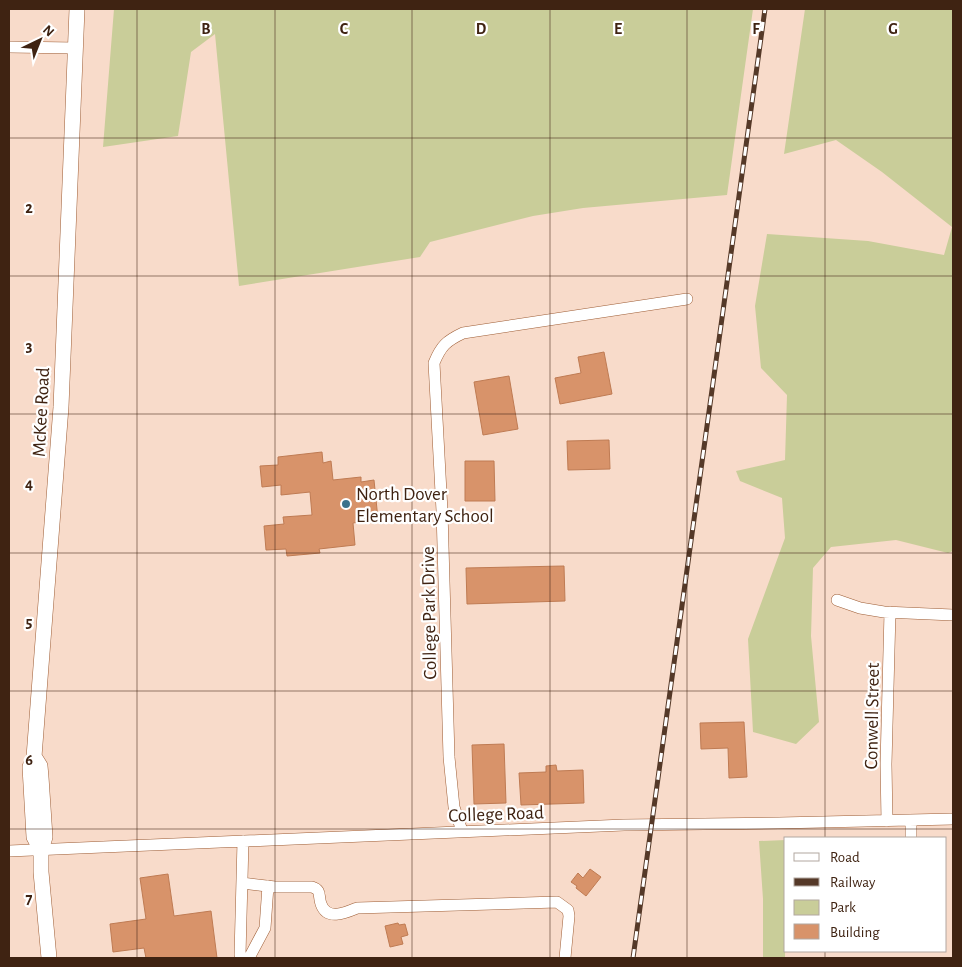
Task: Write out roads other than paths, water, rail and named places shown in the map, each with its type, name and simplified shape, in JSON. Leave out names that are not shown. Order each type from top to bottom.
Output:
[{"type":"main road","name":"McKee Road","points":[[49,958],[41,872],[41,850],[45,837],[41,777],[40,766],[34,756],[61,407],[77,9]]},
{"type":"street","points":[[9,47],[75,48]]},
{"type":"street","name":"College Park Drive","points":[[462,831],[454,807],[449,757],[442,512],[434,363],[440,348],[450,339],[463,333],[686,299]]},
{"type":"street","points":[[837,600],[860,608],[890,612],[953,614]]},
{"type":"street","name":"Conwell Street","points":[[887,821],[886,764],[890,612]]},
{"type":"street","name":"College Road","points":[[9,851],[624,825],[953,819]]},
{"type":"street","points":[[911,837],[912,820]]},
{"type":"street","points":[[243,841],[242,883],[245,957]]},
{"type":"street","points":[[242,883],[317,888],[320,892],[321,904],[326,911],[341,915],[357,908],[558,902],[568,910],[570,916],[565,958]]},
{"type":"street","points":[[245,957],[265,928],[268,886]]},
{"type":"railway","points":[[633,958],[765,9]]},
{"type":"place","name":"North Dover Elementary School","points":[[346,504]]}]
